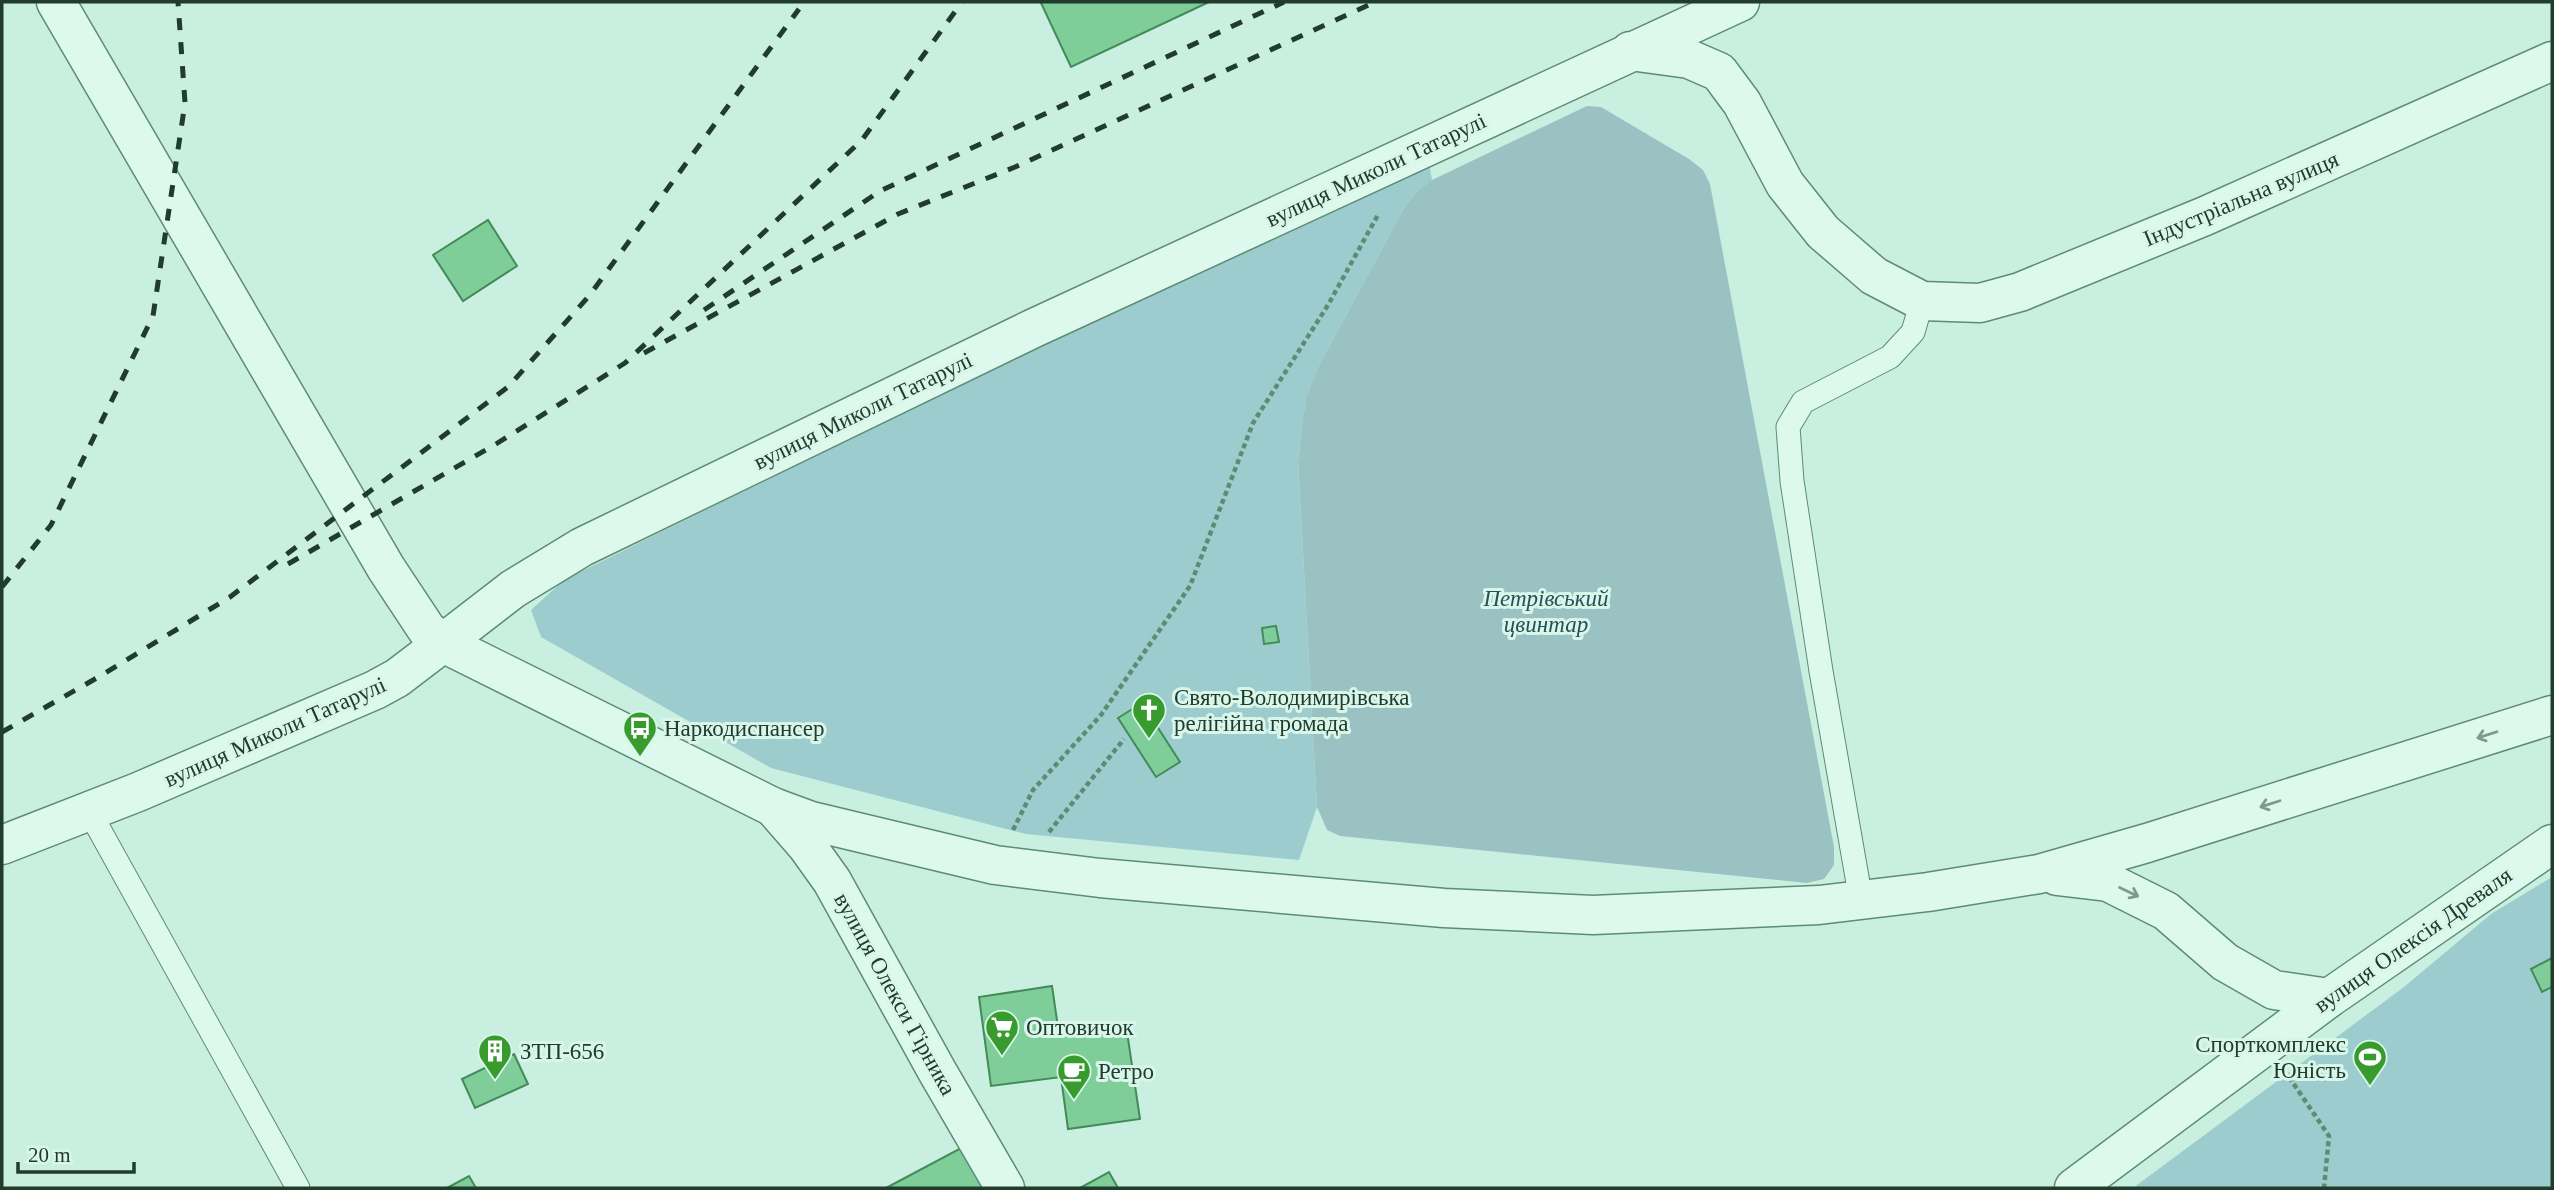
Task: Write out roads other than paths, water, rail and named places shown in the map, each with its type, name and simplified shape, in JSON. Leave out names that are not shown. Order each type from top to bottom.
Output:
[{"type":"street","points":[[56,2],[386,568],[427,629],[443,643],[773,807],[811,821],[1008,866],[1100,878],[1444,908],[1593,915],[1819,905],[1928,892],[2039,874],[2147,843],[2552,715]]},
{"type":"street","name":"вулиця Миколи Татарулі","points":[[2,845],[375,690],[397,678],[513,589],[582,547],[1034,328],[1740,2]]},
{"type":"street","points":[[1630,51],[1689,59],[1719,72],[1742,103],[1785,184],[1823,232],[1874,276],[1922,301]]},
{"type":"street","name":"Індустріальна вулиця","points":[[1922,301],[1980,303],[2020,292],[2206,216],[2552,61]]},
{"type":"street","name":"вулиця Олекси Гірника","points":[[773,807],[807,846],[832,881],[1005,1188]]},
{"type":"street","name":"вулиця Олексія Древаля","points":[[2074,1188],[2329,998],[2552,844]]},
{"type":"street","points":[[2039,874],[2108,882],[2166,911],[2225,962],[2274,990],[2329,998]]},
{"type":"lane","points":[[1861,900],[1815,631],[1792,481],[1788,428],[1803,402],[1890,357],[1913,332],[1922,301]]},
{"type":"lane","points":[[89,811],[298,1188]]},
{"type":"railway","points":[[2,587],[51,525],[153,316],[185,103],[178,2]]},
{"type":"railway","points":[[288,564],[496,444],[625,363],[862,140],[962,2]]},
{"type":"railway","points":[[704,310],[880,191],[1284,2]]},
{"type":"railway","points":[[644,353],[898,214],[1015,167],[1375,2]]},
{"type":"railway","points":[[2,732],[230,597],[508,387],[589,296],[799,9]]},
{"type":"place","name":"Свято-Володимирівська релігійна громада","points":[[1149,740]]},
{"type":"place","name":"Наркодиспансер","points":[[640,758]]},
{"type":"place","name":"Оптовичок","points":[[1002,1057]]},
{"type":"place","name":"ЗТП-656","points":[[495,1081]]},
{"type":"place","name":"Cпорткомплекс Юність","points":[[2370,1087]]},
{"type":"place","name":"Ретро","points":[[1074,1101]]},
{"type":"park label","name":"Петрівський цвинтар","points":[[1546,611]]}]
